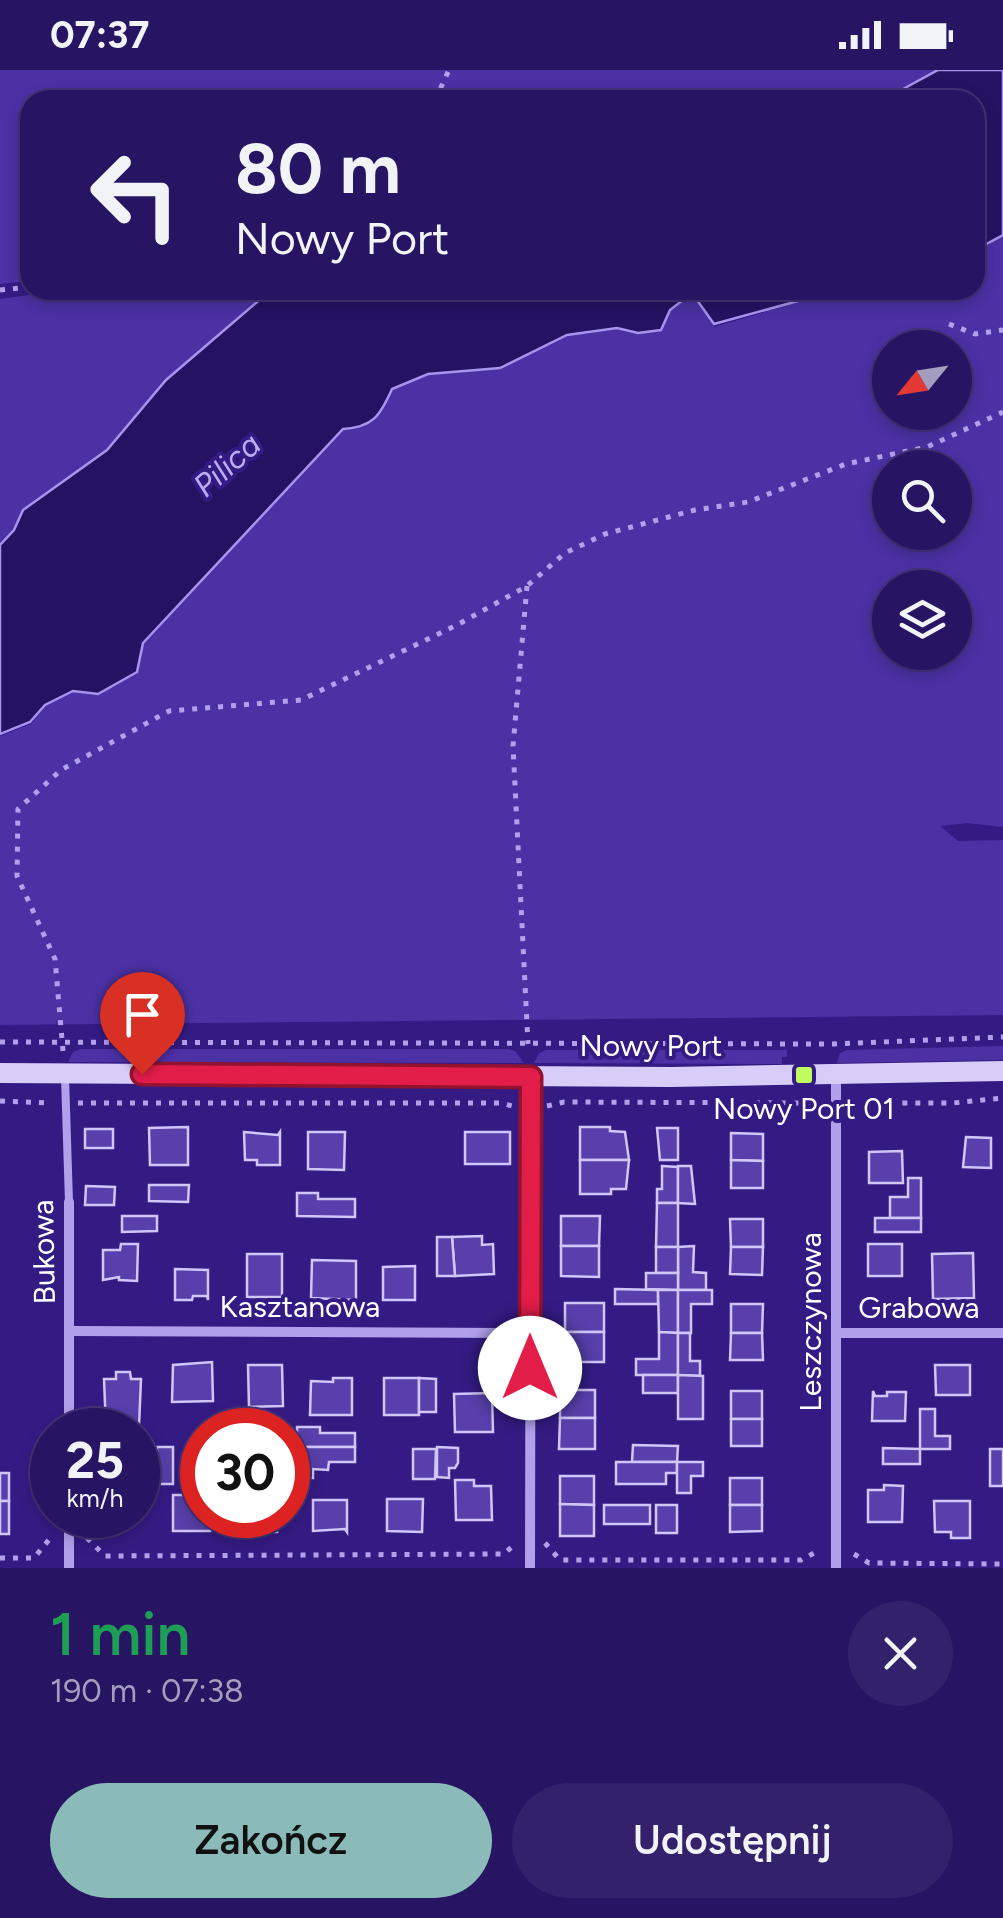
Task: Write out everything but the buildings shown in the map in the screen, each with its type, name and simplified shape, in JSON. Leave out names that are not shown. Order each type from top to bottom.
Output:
[{"type":"street","name":"Nowy Port","points":[[0,1072],[531,1077],[1003,1071]]},
{"type":"street","name":"Leszczynowa","points":[[836,1076],[836,1568]]},
{"type":"street","points":[[530,1568],[531,1077]]},
{"type":"street","name":"Bukowa","points":[[69,1202],[69,1408]]},
{"type":"street","name":"Kasztanowa","points":[[69,1331],[530,1332]]},
{"type":"street","name":"Grabowa","points":[[836,1333],[1003,1333]]},
{"type":"street","points":[[69,1538],[69,1568]]},
{"type":"lane","name":"Bukowa","points":[[65,1074],[69,1202]]},
{"type":"path","points":[[949,324],[975,334],[1003,330]]},
{"type":"path","points":[[62,1044],[55,958],[17,876],[18,809],[61,770],[169,711],[301,700],[457,625],[527,586],[566,553],[605,534],[694,510],[748,502],[846,464],[927,447],[1003,412]]},
{"type":"path","points":[[527,586],[513,746],[528,1044]]},
{"type":"path","points":[[0,1042],[797,1046],[1003,1037]]},
{"type":"path","points":[[0,1101],[501,1102],[532,1107],[564,1102],[804,1103],[836,1108],[1003,1098]]},
{"type":"path","points":[[0,1558],[34,1558],[51,1538]]},
{"type":"path","points":[[87,1538],[105,1556],[504,1554],[516,1542],[545,1542],[560,1560],[801,1560],[810,1558],[822,1544],[849,1544],[853,1553],[869,1564],[1003,1564]]},
{"type":"shaded area","points":[[0,70],[937,70],[901,90],[20,90],[20,282],[0,284]]},
{"type":"shaded area","points":[[1003,236],[1003,827],[967,823],[940,826],[958,841],[1003,840],[1003,1015],[0,1025],[0,736],[31,724],[45,706],[74,692],[98,695],[137,673],[143,643],[343,429],[375,419],[392,390],[428,374],[500,368],[568,336],[617,329],[638,333],[662,331],[671,310],[684,300],[696,300],[714,327],[805,300],[985,300],[985,246]]},
{"type":"shaded area","points":[[0,299],[259,300],[166,379],[108,449],[23,510],[14,530],[0,544]]},
{"type":"shaded area","points":[[1003,1046],[1003,1060],[837,1063],[840,1053],[847,1050]]},
{"type":"shaded area","points":[[509,1049],[524,1063],[68,1062],[73,1052]]},
{"type":"shaded area","points":[[787,1050],[787,1057],[782,1057],[782,1064],[534,1063],[539,1053]]},
{"type":"water","points":[[938,70],[1003,70],[1003,235],[985,245],[985,90],[901,90]]},
{"type":"water","name":"Pilica","points":[[683,300],[670,310],[661,330],[638,333],[617,328],[567,335],[500,368],[428,374],[392,389],[374,418],[362,426],[343,429],[143,643],[137,672],[98,694],[73,691],[45,705],[30,722],[0,734],[0,545],[14,530],[23,510],[107,450],[166,380],[257,302]]},
{"type":"water","points":[[697,300],[802,300],[714,324]]},
{"type":"place","name":"Nowy Port 01","points":[[804,1075]]},
{"type":"route","points":[[142,1074],[531,1077],[530,1368]]}]
